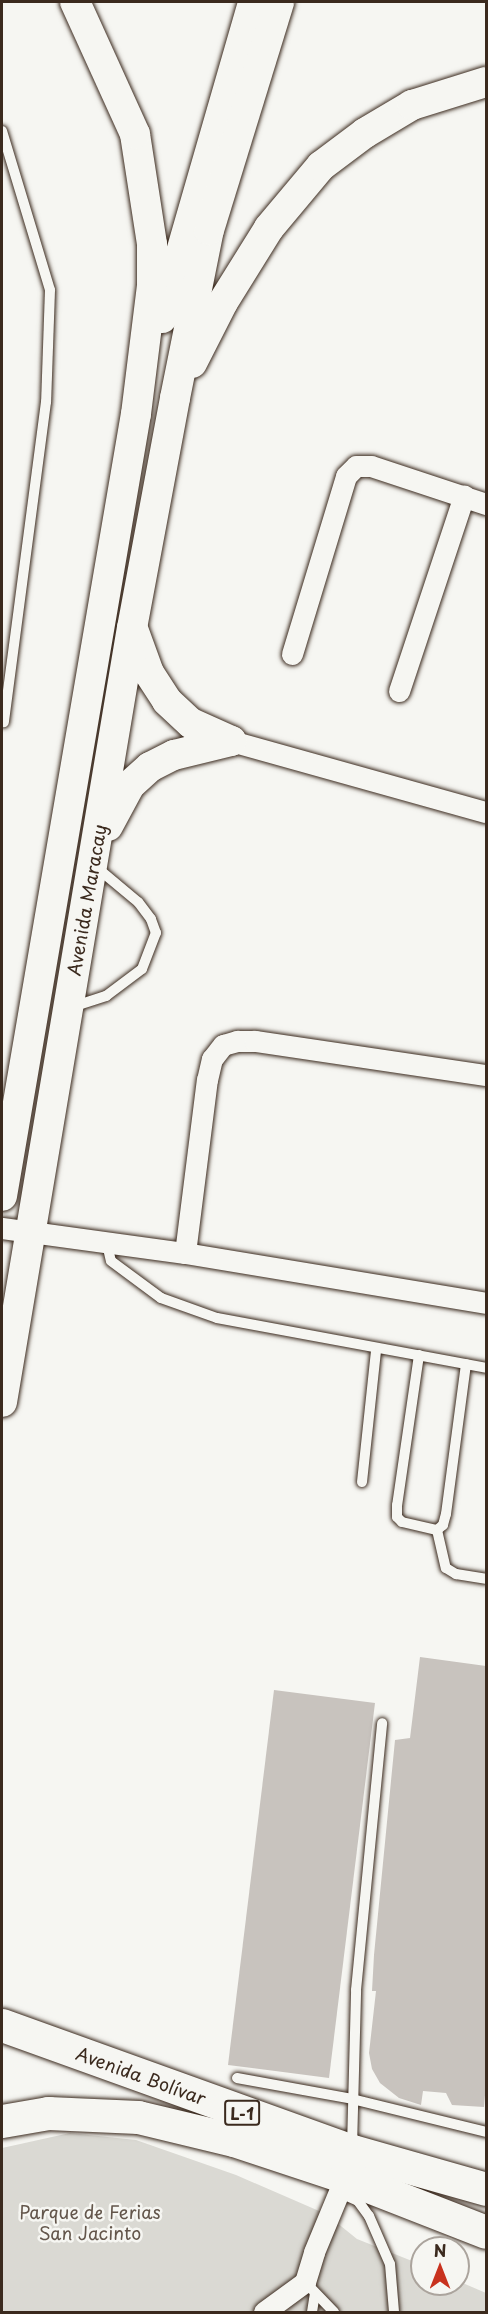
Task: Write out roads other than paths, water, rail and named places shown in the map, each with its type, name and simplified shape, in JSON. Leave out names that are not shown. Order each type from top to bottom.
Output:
[{"type":"main road","name":"Avenida Bolívar","points":[[2,2025],[486,2232]]},
{"type":"main road","name":"Avenida Bolívar","points":[[2,2121],[48,2113],[138,2117],[234,2140],[345,2173],[486,2189]]},
{"type":"street","points":[[75,2],[135,134],[152,244],[152,286],[136,414]]},
{"type":"street","points":[[136,414],[195,197],[253,2]]},
{"type":"street","name":"Avenida Maracay","points":[[2,1402],[16,1229],[68,1008],[132,627],[175,398],[209,230],[279,2]]},
{"type":"street","points":[[175,398],[223,302],[269,228],[321,166],[365,133],[412,105],[486,82]]},
{"type":"street","name":"Avenida Maracay","points":[[2,1196],[136,414]]},
{"type":"street","points":[[292,654],[346,476],[356,466],[371,466],[486,504]]},
{"type":"street","points":[[399,691],[464,496]]},
{"type":"street","points":[[132,627],[149,673],[167,701],[191,723],[231,741],[486,812]]},
{"type":"street","points":[[95,856],[130,785],[150,767],[174,755],[231,741]]},
{"type":"street","points":[[185,1253],[207,1080],[212,1059],[223,1045],[237,1041],[255,1041],[486,1075]]},
{"type":"street","points":[[16,1229],[107,1244],[185,1253],[486,1303]]},
{"type":"street","points":[[264,2313],[310,2288],[345,2173]]},
{"type":"lane","points":[[2,131],[50,290],[46,402],[4,722]]},
{"type":"lane","points":[[68,1008],[106,996],[142,969],[156,933],[152,919],[95,856]]},
{"type":"lane","points":[[107,1244],[111,1261],[160,1298],[217,1318],[376,1350],[419,1355],[486,1368]]},
{"type":"lane","points":[[362,1482],[376,1350]]},
{"type":"lane","points":[[419,1355],[397,1517],[402,1522],[437,1530]]},
{"type":"lane","points":[[437,1530],[443,1525],[446,1514],[466,1364]]},
{"type":"lane","points":[[437,1530],[446,1568],[456,1574],[486,1579]]},
{"type":"lane","points":[[382,1723],[356,1990],[352,2099],[345,2173],[358,2201],[369,2216],[390,2264],[394,2313]]},
{"type":"lane","points":[[237,2078],[352,2099],[486,2132]]},
{"type":"lane","points":[[310,2288],[312,2313]]},
{"type":"lane","points":[[310,2288],[334,2313]]},
{"type":"park label","name":"Parque de Ferias San Jacinto","points":[[90,2223]]}]
